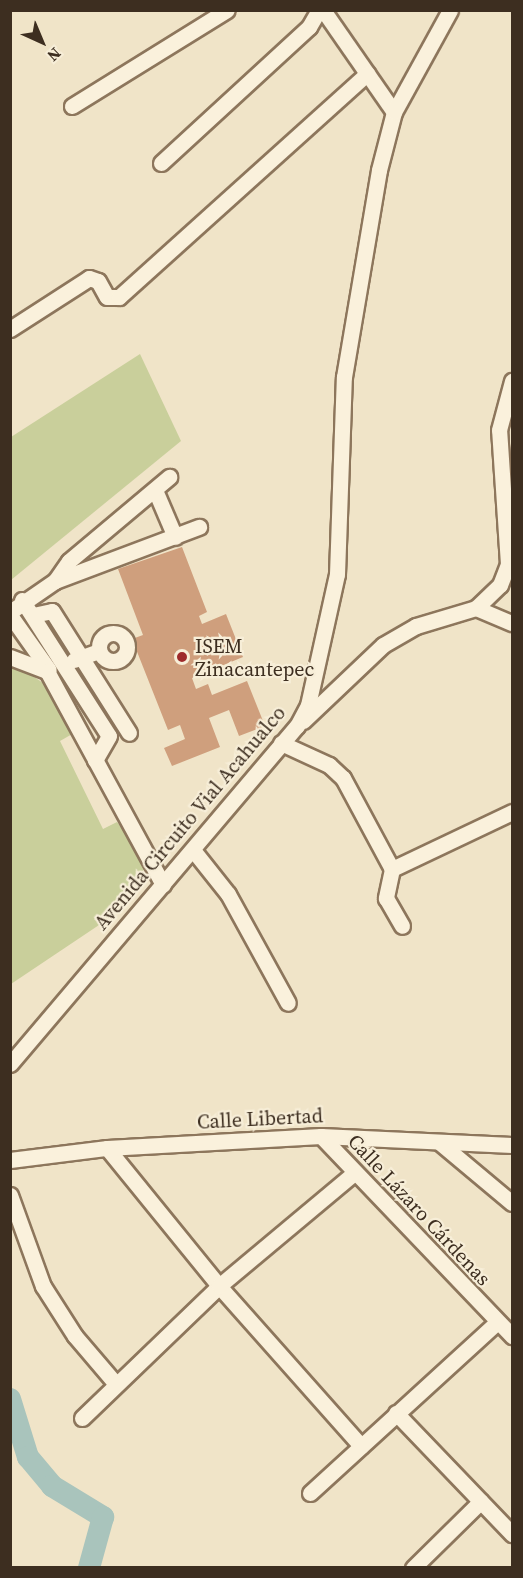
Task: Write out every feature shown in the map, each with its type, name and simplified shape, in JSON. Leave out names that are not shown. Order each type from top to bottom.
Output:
[{"type":"street","points":[[72,106],[227,10]]},
{"type":"street","points":[[161,163],[309,27],[321,10],[394,112]]},
{"type":"street","name":"Avenida Circuito Vial Acahualco","points":[[10,1064],[297,726],[315,685],[332,605],[347,354],[394,112],[450,10]]},
{"type":"street","points":[[10,329],[89,278],[98,281],[107,297],[119,297],[367,74]]},
{"type":"street","points":[[297,726],[398,635],[476,608],[500,585],[508,564],[498,454],[502,409],[513,381]]},
{"type":"street","points":[[55,580],[69,561],[169,477]]},
{"type":"street","points":[[155,490],[174,537]]},
{"type":"street","points":[[163,885],[47,671],[10,614],[22,600],[55,580],[199,527]]},
{"type":"street","points":[[22,600],[109,736],[95,760]]},
{"type":"street","points":[[476,608],[512,624]]},
{"type":"street","points":[[33,615],[52,611],[129,733]]},
{"type":"street","points":[[102,631],[120,635],[126,651],[112,661],[99,651],[102,631]]},
{"type":"street","points":[[10,657],[47,671],[99,651]]},
{"type":"street","points":[[281,743],[336,770],[392,869],[386,898],[402,926]]},
{"type":"street","points":[[392,869],[513,812]]},
{"type":"street","points":[[193,849],[228,894],[288,1003]]},
{"type":"street","name":"Calle Libertad","points":[[10,1160],[106,1148],[321,1136],[513,1145]]},
{"type":"street","name":"Calle Lázaro Cárdenas","points":[[321,1136],[354,1173],[513,1336]]},
{"type":"street","points":[[439,1142],[513,1203]]},
{"type":"street","points":[[106,1148],[219,1286],[361,1446]]},
{"type":"street","points":[[82,1418],[115,1383],[219,1286],[354,1173]]},
{"type":"street","points":[[10,1195],[43,1286],[75,1336],[115,1383]]},
{"type":"street","points":[[310,1493],[498,1322]]},
{"type":"street","points":[[396,1413],[513,1534]]},
{"type":"street","points":[[413,1568],[481,1501]]},
{"type":"green space","points":[[140,354],[181,441],[11,580],[11,437]]},
{"type":"green space","points":[[11,661],[43,683],[74,733],[60,741],[103,829],[117,822],[149,862],[108,919],[11,984]]},
{"type":"building","points":[[182,547],[207,612],[199,616],[202,624],[226,614],[243,657],[192,678],[196,689],[208,684],[212,695],[247,681],[265,726],[239,736],[229,710],[209,718],[220,747],[172,766],[164,748],[185,739],[180,725],[168,730],[132,639],[143,635],[118,569]]},
{"type":"waterway","points":[[10,1399],[28,1457],[52,1486],[103,1517],[89,1568]]},
{"type":"place","name":"ISEM Zinacantepec","points":[[182,657]]}]
